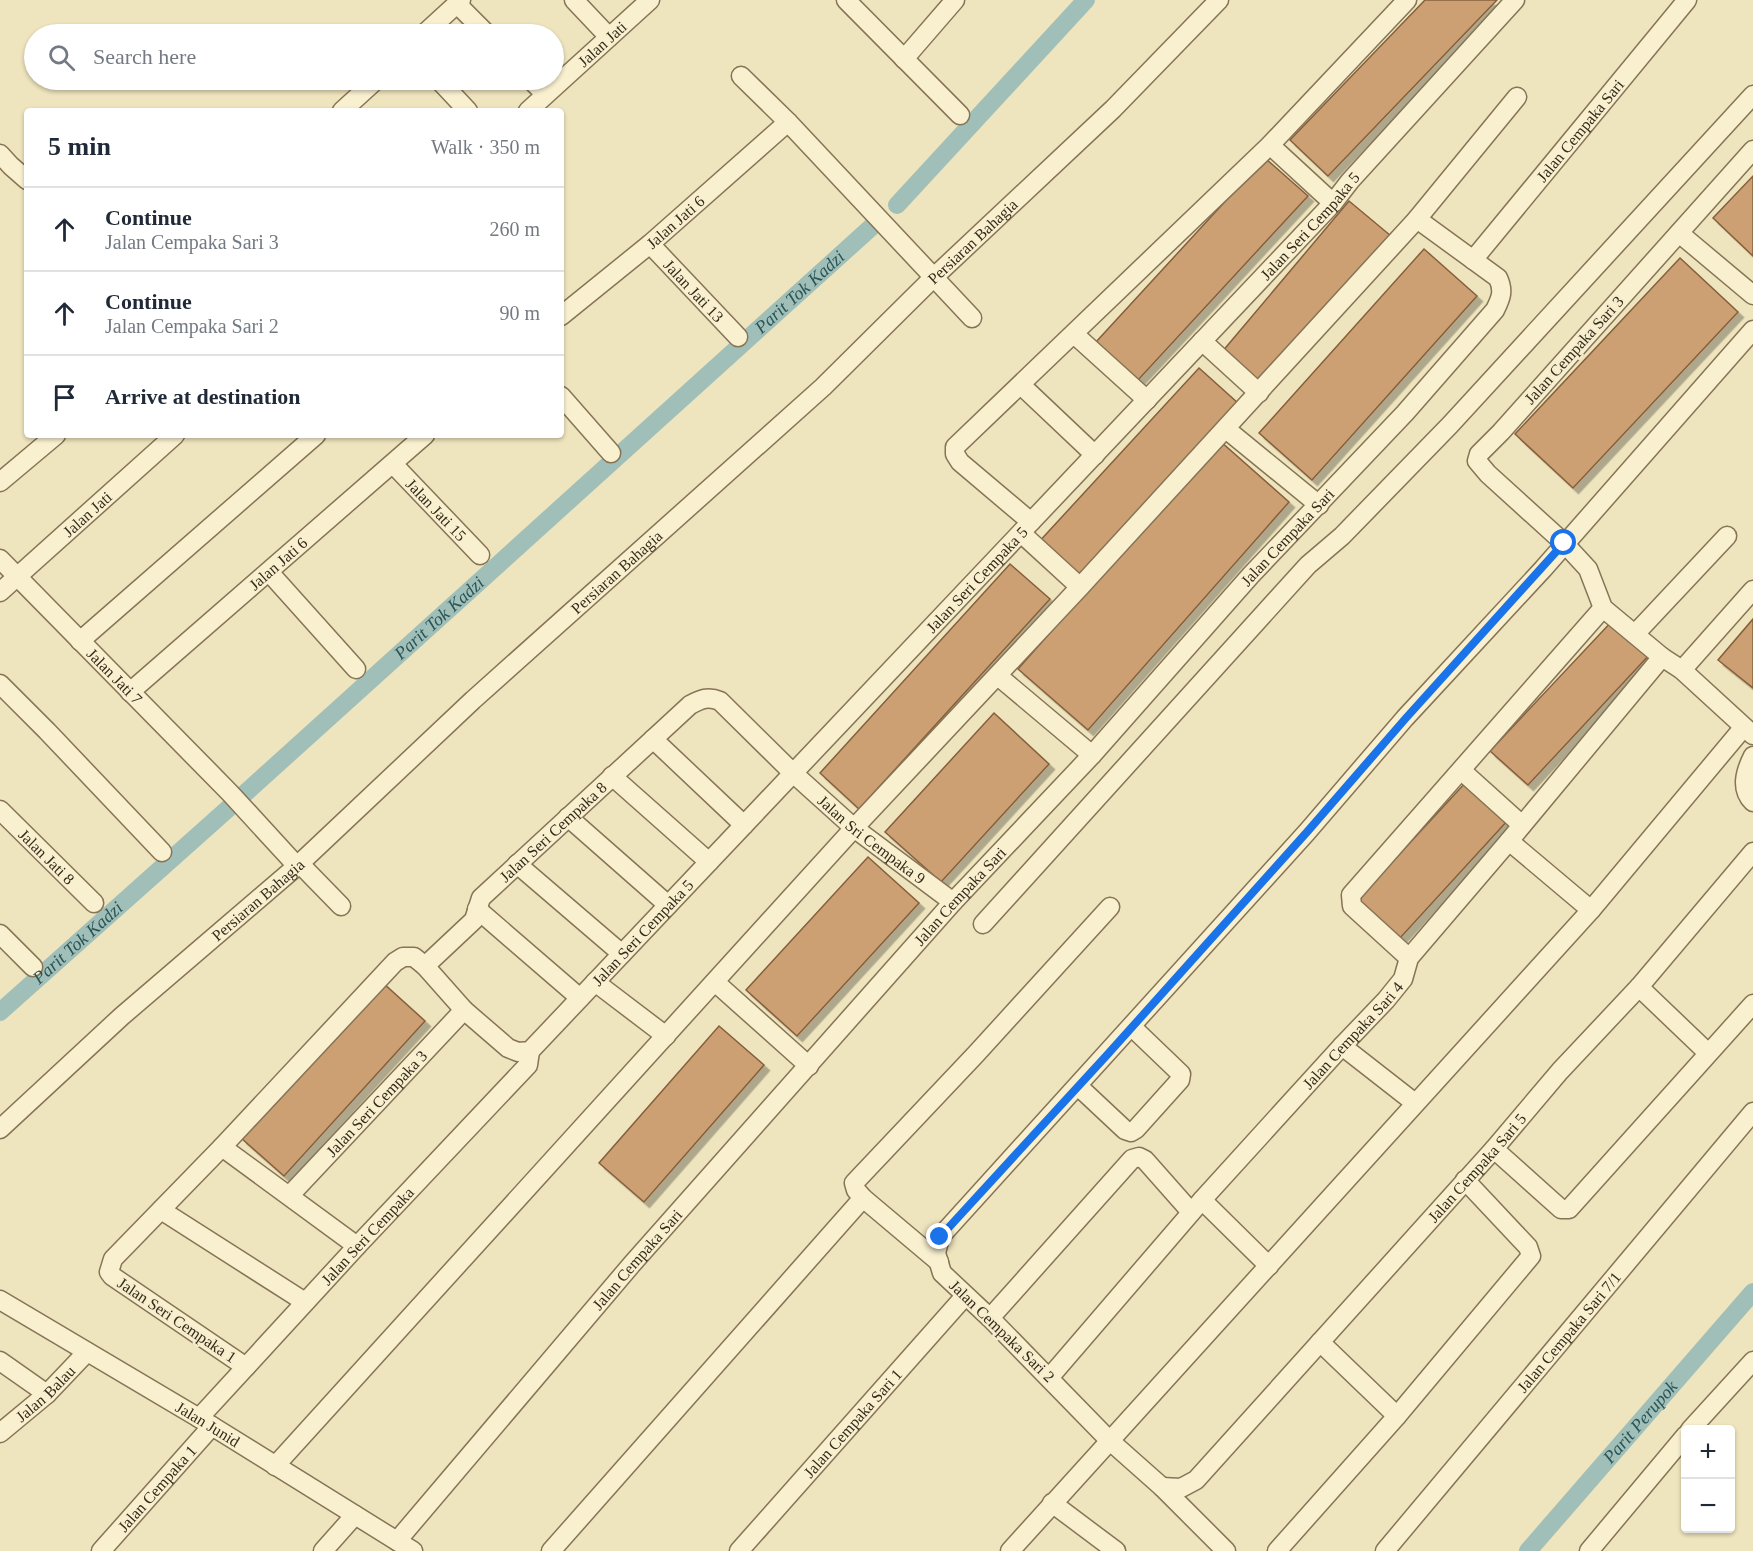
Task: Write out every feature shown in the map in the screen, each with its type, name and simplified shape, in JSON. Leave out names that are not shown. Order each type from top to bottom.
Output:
[{"type":"street","points":[[574,0],[609,37]]},
{"type":"street","name":"Jalan Jati","points":[[564,78],[650,0]]},
{"type":"street","points":[[846,0],[960,115]]},
{"type":"street","points":[[904,59],[955,0]]},
{"type":"street","name":"Persiaran Bahagia","points":[[0,1129],[122,1016],[298,865],[473,700],[823,387],[933,278],[1113,109],[1219,0]]},
{"type":"street","points":[[1080,587],[1026,527],[960,462],[955,454],[955,447],[1270,145],[1407,0]]},
{"type":"street","name":"Jalan Seri Cempaka 5","points":[[530,1052],[1332,203],[1515,0]]},
{"type":"street","name":"Jalan Cempaka Sari","points":[[1473,260],[1687,0]]},
{"type":"street","points":[[435,24],[459,2],[478,24]]},
{"type":"street","points":[[741,76],[972,318]]},
{"type":"street","points":[[351,108],[367,90]]},
{"type":"street","points":[[448,90],[465,108]]},
{"type":"street","points":[[542,90],[546,94]]},
{"type":"street","name":"Jalan Jati","points":[[531,108],[550,90]]},
{"type":"street","points":[[983,924],[1308,565],[1342,536],[1450,425],[1753,95]]},
{"type":"street","points":[[275,1466],[854,828],[998,676],[1417,219],[1517,97]]},
{"type":"street","name":"Jalan Jati 6","points":[[564,314],[650,244],[788,123]]},
{"type":"street","points":[[1270,145],[1332,203]]},
{"type":"street","name":"Jalan Cempaka Sari 3","points":[[1564,543],[1478,465],[1479,454],[1753,150]]},
{"type":"street","points":[[0,154],[24,177]]},
{"type":"street","name":"Jalan Cempaka Sari","points":[[397,1541],[610,1290],[953,902],[1092,755],[1251,575],[1405,412],[1495,310],[1503,289],[1498,279],[1417,219]]},
{"type":"street","points":[[1679,233],[1753,295]]},
{"type":"street","name":"Jalan Jati 13","points":[[650,244],[738,337]]},
{"type":"street","points":[[1078,1086],[1125,1130],[1131,1132],[1180,1080],[1181,1074],[1132,1027],[1753,330]]},
{"type":"street","points":[[1074,334],[1147,400]]},
{"type":"street","points":[[1202,341],[1259,393]]},
{"type":"street","points":[[1021,385],[1095,455]]},
{"type":"street","points":[[564,399],[611,453]]},
{"type":"street","points":[[1226,429],[1319,505]]},
{"type":"street","points":[[0,482],[52,438]]},
{"type":"street","name":"Jalan Jati","points":[[0,592],[172,438]]},
{"type":"street","points":[[80,641],[313,438]]},
{"type":"street","name":"Jalan Jati 6","points":[[130,692],[422,438]]},
{"type":"street","name":"Jalan Jati 15","points":[[393,464],[480,555]]},
{"type":"street","points":[[1635,634],[1727,536]]},
{"type":"street","points":[[1010,1551],[1591,910],[1748,732],[1682,670],[1662,657],[1603,608],[1588,569],[1564,543]]},
{"type":"street","name":"Jalan Jati 7","points":[[0,559],[298,865]]},
{"type":"street","points":[[269,572],[356,669]]},
{"type":"street","points":[[1682,670],[1753,590]]},
{"type":"street","points":[[1409,958],[1352,906],[1351,895],[1603,608]]},
{"type":"street","name":"Jalan Cempaka Sari 4","points":[[1049,1378],[1101,1320],[1196,1206],[1386,1000],[1403,979],[1409,958],[1662,657]]},
{"type":"street","points":[[998,676],[1092,755]]},
{"type":"street","points":[[0,684],[47,730],[162,852]]},
{"type":"street","name":"Jalan Sri Cempaka 9","points":[[690,705],[702,698],[712,697],[720,700],[793,773],[854,828],[953,902]]},
{"type":"street","name":"Jalan Seri Cempaka 8","points":[[425,966],[474,920],[481,898],[690,705]]},
{"type":"street","points":[[653,739],[744,825]]},
{"type":"street","points":[[1752,757],[1744,779],[1747,796],[1753,802]]},
{"type":"street","points":[[1462,771],[1522,825]]},
{"type":"street","points":[[612,776],[709,862]]},
{"type":"street","name":"Jalan Jati 8","points":[[0,810],[94,903]]},
{"type":"street","points":[[568,817],[668,905]]},
{"type":"street","points":[[1509,841],[1591,910]]},
{"type":"street","name":"Jalan Cempaka Sari 5","points":[[1162,1487],[1181,1488],[1197,1480],[1494,1149],[1560,1071],[1639,987],[1753,852]]},
{"type":"street","points":[[517,864],[622,954]]},
{"type":"street","points":[[298,865],[341,906]]},
{"type":"street","points":[[939,1262],[863,1198],[856,1190],[854,1183],[1110,907]]},
{"type":"street","points":[[477,909],[580,998]]},
{"type":"street","points":[[0,934],[33,967]]},
{"type":"street","points":[[305,1302],[161,1210],[395,962],[403,957],[414,957],[425,966],[464,1010],[508,1048],[518,1052],[530,1052]]},
{"type":"street","points":[[596,982],[666,1036]]},
{"type":"street","points":[[715,982],[808,1066]]},
{"type":"street","points":[[1639,987],[1708,1053]]},
{"type":"street","points":[[1494,1149],[1561,1209],[1569,1209],[1753,1004]]},
{"type":"street","name":"Jalan Seri Cempaka 3","points":[[290,1195],[464,1010]]},
{"type":"street","name":"Jalan Cempaka Sari 2","points":[[1132,1027],[940,1237],[936,1252],[942,1273],[990,1318],[1109,1440],[1162,1487],[1226,1551]]},
{"type":"street","points":[[1342,1046],[1415,1103]]},
{"type":"street","name":"Jalan Seri Cempaka","points":[[206,1422],[246,1368],[305,1302],[528,1065],[530,1052]]},
{"type":"street","name":"Jalan Cempaka Sari 7/1","points":[[1385,1551],[1753,1112]]},
{"type":"street","points":[[222,1147],[357,1246]]},
{"type":"street","points":[[990,1318],[1132,1159],[1139,1157],[1269,1266]]},
{"type":"street","points":[[1277,1551],[1397,1416],[1531,1256],[1528,1247],[1465,1180]]},
{"type":"street","points":[[551,1551],[863,1198]]},
{"type":"street","name":"Jalan Seri Cempaka 1","points":[[161,1210],[113,1259],[109,1272],[246,1368]]},
{"type":"street","name":"Jalan Cempaka Sari 1","points":[[739,1551],[965,1296]]},
{"type":"street","name":"Jalan Junid","points":[[0,1299],[75,1365],[206,1422],[413,1551]]},
{"type":"street","points":[[1320,1342],[1397,1416]]},
{"type":"street","points":[[0,1361],[47,1394]]},
{"type":"street","points":[[1695,1425],[1753,1361]]},
{"type":"street","name":"Jalan Balau","points":[[0,1433],[47,1394],[75,1365]]},
{"type":"street","name":"Jalan Cempaka 1","points":[[101,1551],[206,1422]]},
{"type":"street","points":[[1589,1551],[1681,1441]]},
{"type":"street","points":[[1052,1503],[1116,1551]]},
{"type":"street","points":[[322,1551],[355,1515]]},
{"type":"building","points":[[1425,0],[1497,0],[1328,176],[1290,140]]},
{"type":"building","points":[[1265,158],[1308,196],[1138,380],[1096,342]]},
{"type":"building","points":[[1753,176],[1753,256],[1713,218]]},
{"type":"building","points":[[1349,201],[1391,236],[1264,386],[1222,352]]},
{"type":"building","points":[[1424,249],[1477,296],[1312,480],[1259,433]]},
{"type":"building","points":[[1680,258],[1738,312],[1573,488],[1515,434]]},
{"type":"building","points":[[1199,368],[1239,404],[1076,580],[1037,544]]},
{"type":"building","points":[[1220,441],[1289,502],[1088,730],[1018,669]]},
{"type":"building","points":[[1010,564],[1050,599],[859,809],[820,773]]},
{"type":"building","points":[[1614,619],[1651,653],[1528,785],[1490,751]]},
{"type":"building","points":[[1753,619],[1753,688],[1718,660]]},
{"type":"building","points":[[994,713],[1049,764],[941,882],[885,832]]},
{"type":"building","points":[[1467,781],[1509,819],[1400,938],[1357,900]]},
{"type":"building","points":[[868,857],[919,903],[797,1036],[746,990]]},
{"type":"building","points":[[382,982],[425,1021],[284,1176],[241,1138]]},
{"type":"building","points":[[719,1026],[764,1065],[644,1202],[599,1163]]},
{"type":"waterway","name":"Parit Tok Kadzi","points":[[897,205],[1086,0]]},
{"type":"waterway","name":"Parit Tok Kadzi","points":[[0,1012],[877,222]]},
{"type":"waterway","name":"Parit Perupok","points":[[1528,1551],[1753,1292]]},
{"type":"route","points":[[940,1237],[1107,1055],[1564,543]]}]
